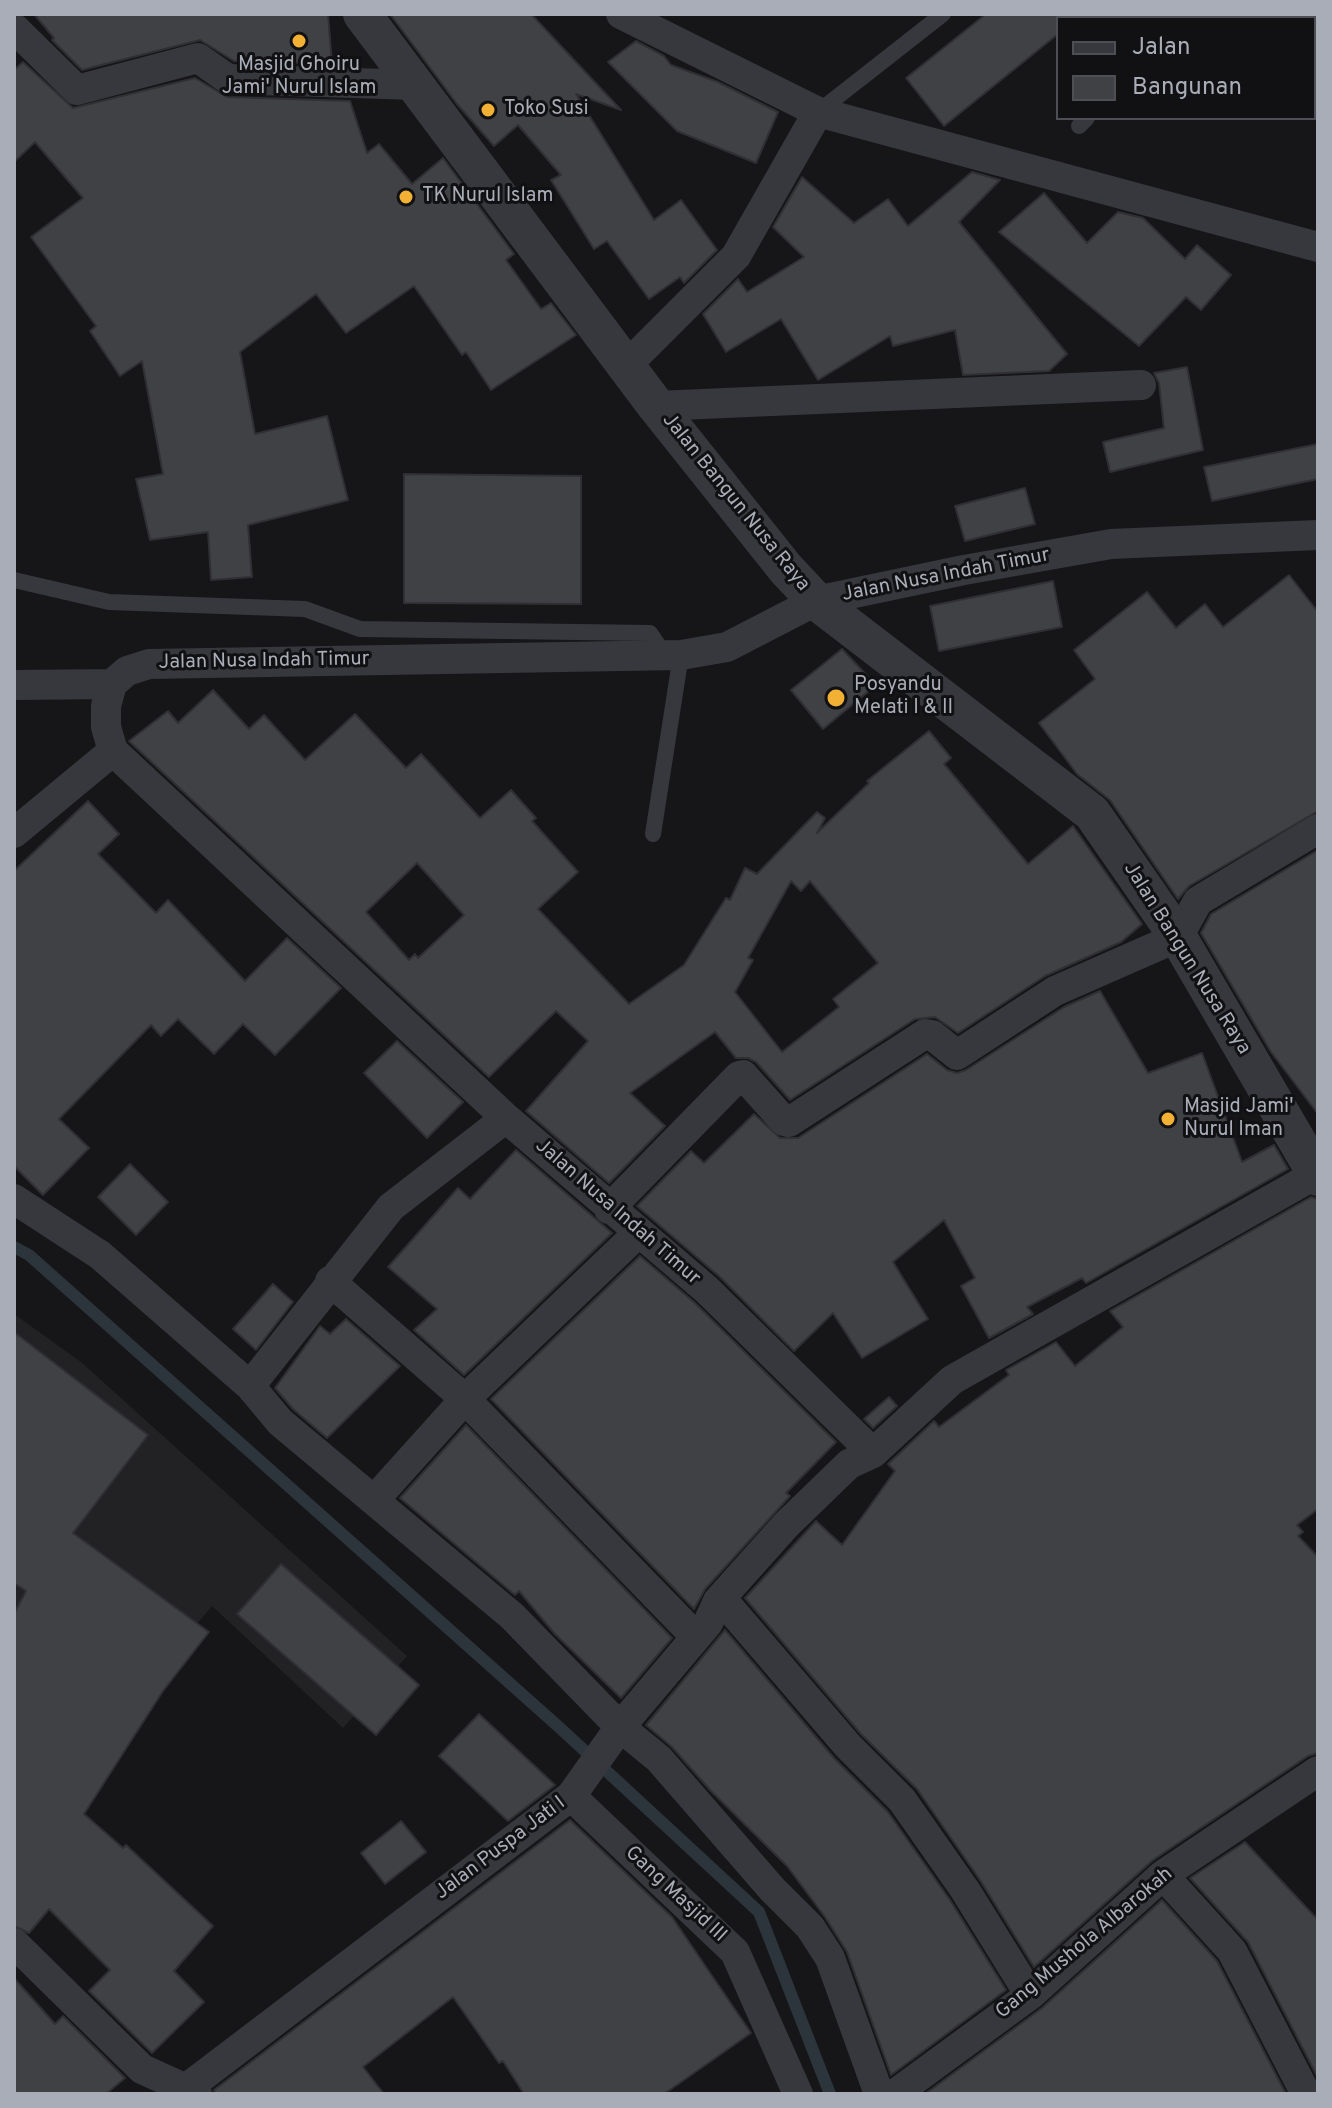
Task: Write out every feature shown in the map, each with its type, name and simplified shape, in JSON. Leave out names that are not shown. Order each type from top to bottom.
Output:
[{"type":"street","name":"Jalan Bangun Nusa Raya","points":[[362,14],[656,406],[816,601],[1092,813],[1178,937],[1317,1175]]},
{"type":"street","points":[[621,14],[818,112],[1318,247]]},
{"type":"street","points":[[17,43],[77,90],[198,58],[228,79],[416,85]]},
{"type":"street","points":[[626,366],[736,256],[818,112]]},
{"type":"street","points":[[656,406],[1141,385]]},
{"type":"street","name":"Jalan Nusa Indah Timur","points":[[112,684],[127,671],[149,664],[673,655],[727,647],[816,601],[1111,544],[1318,535]]},
{"type":"street","points":[[14,685],[112,684],[106,706],[106,727],[113,751],[14,833]]},
{"type":"street","name":"Jalan Nusa Indah Timur","points":[[113,751],[506,1118],[637,1234],[707,1290],[873,1453]]},
{"type":"street","points":[[609,1209],[739,1076],[743,1075],[784,1121],[789,1122],[925,1034],[932,1035],[957,1055],[1055,991],[1178,937],[1198,901],[1318,829]]},
{"type":"street","points":[[250,1386],[391,1207],[506,1118]]},
{"type":"street","name":"Jalan Puspa Jati I","points":[[188,2092],[576,1788],[616,1732],[696,1637],[721,1598],[786,1525],[849,1464],[873,1453],[952,1380],[1317,1175]]},
{"type":"street","points":[[14,1199],[100,1255],[250,1386],[280,1422],[512,1616],[616,1732],[659,1759],[772,1889],[810,1927],[830,1958],[879,2094]]},
{"type":"street","points":[[375,1499],[465,1399],[637,1234]]},
{"type":"street","points":[[330,1281],[465,1399],[696,1637]]},
{"type":"street","points":[[721,1598],[848,1746],[902,1800],[965,1890],[1030,1995]]},
{"type":"street","name":"Gang Mushola Albarokah","points":[[895,2094],[1030,1995],[1163,1875],[1318,1771]]},
{"type":"street","name":"Gang Masjid III","points":[[576,1788],[735,1952],[798,2094]]},
{"type":"street","points":[[1163,1875],[1232,1951],[1306,2094]]},
{"type":"street","points":[[14,1943],[142,2069],[188,2092]]},
{"type":"lane","points":[[818,112],[943,14]]},
{"type":"lane","points":[[14,580],[109,602],[305,609],[360,629],[650,633],[673,655],[653,834]]},
{"type":"shaded area","points":[[14,1314],[81,1362],[407,1656],[343,1728],[212,1606],[126,1709],[14,1634]]},
{"type":"building","points":[[34,14],[328,14],[332,64],[234,61],[200,40],[82,70],[52,40],[54,38]]},
{"type":"building","points":[[390,14],[531,14],[621,110],[576,94],[654,220],[681,200],[717,250],[684,283],[680,277],[649,299],[607,241],[594,249],[551,180],[561,175],[518,125],[494,146],[457,104]]},
{"type":"building","points":[[986,14],[1083,14],[1056,16],[1056,36],[944,126],[906,78]]},
{"type":"building","points":[[636,41],[664,56],[671,65],[718,82],[778,112],[756,163],[677,131],[608,62]]},
{"type":"building","points":[[23,62],[73,108],[195,78],[227,97],[350,101],[367,153],[379,144],[412,184],[443,158],[514,254],[506,260],[541,309],[551,303],[576,335],[491,390],[466,352],[462,355],[414,286],[346,333],[316,294],[240,352],[255,434],[327,416],[348,500],[248,525],[252,577],[211,580],[208,532],[150,540],[136,479],[163,474],[142,361],[120,376],[90,331],[96,326],[31,237],[83,198],[35,142],[14,162],[14,70]]},
{"type":"building","points":[[972,172],[1000,180],[959,222],[1067,354],[1049,371],[963,375],[955,330],[893,346],[890,336],[818,380],[781,319],[726,352],[703,314],[738,279],[747,292],[804,257],[773,227],[802,177],[854,223],[888,199],[908,226]]},
{"type":"building","points":[[1044,193],[1087,243],[1118,212],[1143,218],[1185,259],[1197,245],[1231,275],[1201,310],[1186,297],[1139,346],[999,232]]},
{"type":"building","points":[[1187,367],[1203,450],[1110,472],[1103,442],[1164,428],[1159,383],[1154,373]]},
{"type":"building","points":[[1318,444],[1318,479],[1212,501],[1204,467]]},
{"type":"building","points":[[404,474],[581,476],[581,604],[404,603]]},
{"type":"building","points":[[1025,488],[1035,524],[965,541],[955,506]]},
{"type":"building","points":[[1289,575],[1318,612],[1318,811],[1189,886],[1178,899],[1110,800],[1077,774],[1039,723],[1095,679],[1074,650],[1147,592],[1176,628],[1205,604],[1223,627]]},
{"type":"building","points":[[1053,581],[1062,627],[939,651],[930,606]]},
{"type":"building","points":[[842,649],[876,685],[823,729],[791,690]]},
{"type":"building","points":[[213,690],[249,729],[264,715],[305,760],[355,714],[406,768],[421,754],[480,818],[511,790],[536,818],[532,821],[578,872],[538,909],[629,1004],[684,965],[726,898],[730,900],[745,868],[757,874],[817,812],[825,818],[817,833],[869,783],[867,781],[929,731],[951,758],[944,764],[1028,864],[1073,826],[1142,924],[1121,942],[1045,976],[958,1033],[935,1017],[915,1019],[790,1100],[756,1062],[736,1058],[715,1032],[630,1093],[665,1126],[609,1183],[526,1111],[588,1041],[556,1011],[489,1077],[129,741],[168,711],[178,723]],"holes":[[[417,863],[464,915],[418,958],[415,954],[409,960],[366,912]],[[791,881],[801,891],[810,881],[878,963],[833,999],[839,1007],[782,1052],[735,992],[753,960],[748,958]]]},
{"type":"building","points":[[88,801],[119,834],[98,854],[156,913],[168,900],[245,981],[287,938],[341,988],[275,1055],[243,1024],[214,1054],[178,1019],[161,1036],[151,1025],[59,1119],[89,1148],[43,1195],[14,1166],[14,871]]},
{"type":"building","points":[[1318,850],[1318,1114],[1271,1052],[1201,933],[1211,914]]},
{"type":"building","points":[[1100,991],[1148,1073],[1202,1053],[1242,1162],[1274,1145],[1288,1169],[1086,1283],[1082,1278],[1027,1307],[1033,1314],[989,1338],[961,1286],[975,1278],[944,1220],[893,1262],[928,1319],[862,1358],[833,1313],[794,1351],[720,1277],[637,1206],[691,1151],[704,1163],[754,1114],[780,1138],[798,1138],[927,1054],[947,1070],[957,1073],[966,1070],[1064,1007]]},
{"type":"building","points":[[397,1041],[463,1102],[427,1138],[364,1073]]},
{"type":"building","points":[[516,1150],[612,1233],[464,1375],[414,1330],[437,1309],[388,1267],[458,1188],[470,1199]]},
{"type":"building","points":[[130,1164],[168,1202],[136,1235],[98,1197]]},
{"type":"building","points":[[1311,1197],[1318,1199],[1318,1509],[1297,1525],[1303,1532],[1298,1536],[1318,1557],[1318,1753],[1308,1756],[1153,1860],[1034,1967],[980,1880],[917,1789],[861,1734],[745,1598],[816,1521],[842,1545],[895,1471],[888,1464],[934,1421],[939,1427],[1009,1375],[1006,1370],[1056,1342],[1075,1366],[1123,1327],[1110,1311]]},
{"type":"building","points":[[640,1256],[695,1303],[836,1442],[786,1493],[790,1496],[705,1589],[694,1609],[491,1399]]},
{"type":"building","points":[[273,1284],[293,1302],[256,1350],[233,1329]]},
{"type":"building","points":[[346,1319],[400,1366],[327,1438],[293,1409],[275,1388],[320,1326],[330,1334]]},
{"type":"building","points":[[14,1332],[148,1435],[73,1533],[209,1632],[163,1691],[84,1814],[123,1848],[126,1845],[213,1926],[174,1971],[204,2002],[152,2053],[89,1991],[110,1970],[49,1909],[29,1933],[14,1926],[14,1614],[26,1591],[14,1583]]},
{"type":"building","points":[[889,1397],[897,1406],[873,1428],[864,1419]]},
{"type":"building","points":[[466,1425],[672,1638],[621,1698],[555,1634],[519,1591],[515,1595],[400,1498]]},
{"type":"building","points":[[281,1564],[419,1685],[376,1735],[237,1614]]},
{"type":"building","points":[[725,1630],[834,1758],[888,1812],[950,1900],[1006,1990],[891,2075],[847,1952],[825,1917],[787,1866],[711,1791],[672,1747],[646,1725]]},
{"type":"building","points":[[479,1714],[555,1785],[508,1821],[439,1756]]},
{"type":"building","points":[[570,1820],[672,1917],[751,2033],[664,2094],[524,2094],[503,2061],[499,2063],[453,1997],[363,2067],[384,2094],[215,2094],[214,2090]]},
{"type":"building","points":[[401,1821],[426,1852],[385,1884],[361,1853]]},
{"type":"building","points":[[1245,1842],[1318,1920],[1318,2078],[1248,1942],[1190,1878]]},
{"type":"building","points":[[1162,1900],[1217,1961],[1286,2094],[925,2094],[1042,2008]]},
{"type":"building","points":[[14,1978],[55,2024],[63,2016],[125,2078],[106,2094],[14,2094]]},
{"type":"waterway","points":[[14,1247],[29,1255],[560,1728],[759,1912],[830,2094]]},
{"type":"place","name":"Masjid Ghoiru Jami' Nurul Islam","points":[[299,41]]},
{"type":"place","name":"Toko Susi","points":[[488,110]]},
{"type":"place","name":"TK Nurul Islam","points":[[406,197]]},
{"type":"place","name":"Posyandu Melati I & II","points":[[836,698]]},
{"type":"place","name":"Masjid Jami' Nurul Iman","points":[[1168,1119]]}]
